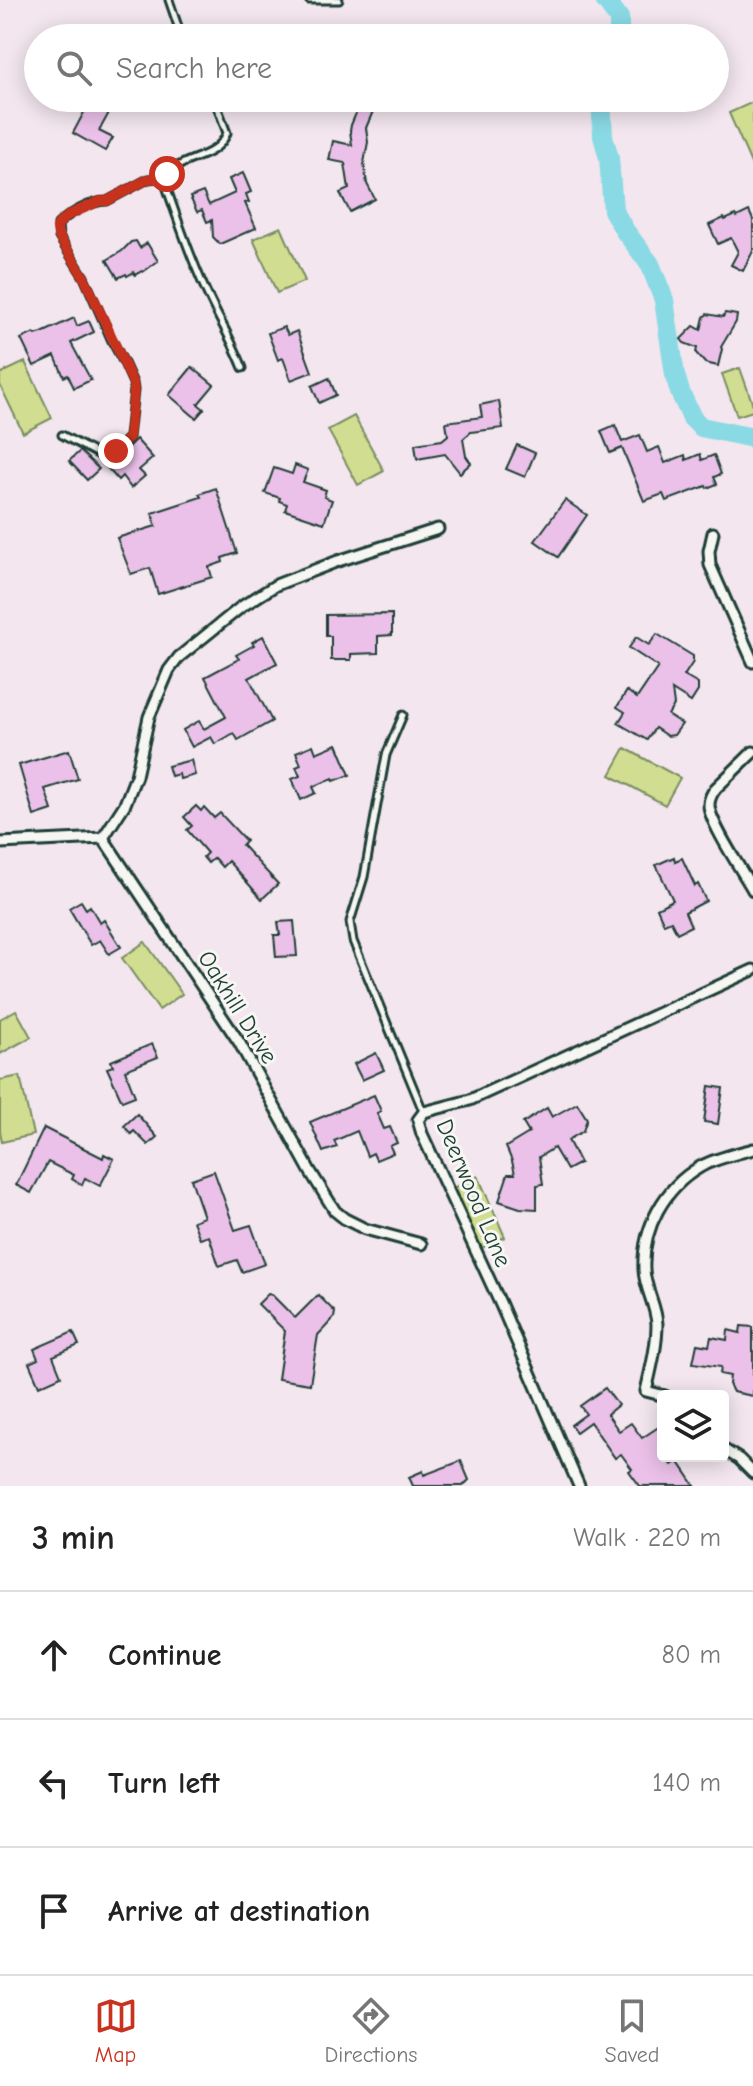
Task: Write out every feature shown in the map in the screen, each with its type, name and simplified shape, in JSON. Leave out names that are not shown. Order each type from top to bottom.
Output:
[{"type":"street","points":[[0,843],[103,838],[125,804],[136,776],[149,717],[169,670],[179,657],[241,607],[276,585],[338,561],[438,529]]},
{"type":"street","points":[[713,533],[708,556],[710,565],[753,662]]},
{"type":"street","points":[[753,752],[711,794],[709,808],[753,890]]},
{"type":"street","name":"Oakhill Drive","points":[[103,838],[239,1042],[335,1211],[365,1229],[421,1244]]},
{"type":"street","name":"Deerwood Lane","points":[[579,1486],[418,1120],[424,1112],[470,1100],[753,970]]},
{"type":"street","points":[[657,1394],[646,1391],[657,1324],[646,1287],[644,1260],[657,1209],[682,1179],[702,1166],[753,1149]]},
{"type":"street","points":[[729,1453],[753,1473]]},
{"type":"lane","points":[[169,0],[177,24]]},
{"type":"lane","points":[[312,0],[339,0]]},
{"type":"lane","points":[[219,112],[227,133],[224,142],[217,149],[176,167],[167,174],[165,183],[196,270],[243,368]]},
{"type":"lane","points":[[62,435],[103,457],[116,451],[129,437],[134,390],[84,277],[59,237],[58,224],[69,215],[100,201],[107,201],[148,179],[166,177]]},
{"type":"lane","points":[[403,715],[386,755],[364,877],[350,922],[353,941],[424,1112]]},
{"type":"green space","points":[[753,102],[753,168],[729,113]]},
{"type":"green space","points":[[281,227],[305,281],[277,293],[253,239]]},
{"type":"green space","points":[[25,362],[52,418],[23,433],[0,385],[0,374]]},
{"type":"green space","points":[[740,368],[753,411],[737,416],[722,374]]},
{"type":"green space","points":[[354,416],[384,471],[358,485],[328,430]]},
{"type":"green space","points":[[625,748],[680,778],[665,805],[610,775]]},
{"type":"green space","points":[[145,942],[182,994],[159,1010],[122,958]]},
{"type":"green space","points":[[16,1010],[31,1037],[0,1054],[0,1019]]},
{"type":"green space","points":[[20,1076],[33,1135],[2,1142],[0,1080]]},
{"type":"green space","points":[[478,1176],[505,1237],[480,1249],[453,1188]]},
{"type":"building","points":[[84,112],[109,112],[99,131],[113,138],[105,151],[73,133]]},
{"type":"building","points":[[356,112],[373,112],[366,128],[368,142],[364,163],[367,184],[375,199],[350,212],[340,193],[349,189],[345,163],[329,160],[333,141],[352,145],[351,125]]},
{"type":"building","points":[[243,173],[251,192],[246,194],[249,202],[245,203],[256,228],[220,244],[213,237],[212,220],[207,222],[202,210],[197,212],[190,197],[203,192],[209,205],[235,193],[229,179]]},
{"type":"building","points":[[749,211],[753,220],[753,251],[743,271],[731,265],[738,252],[731,238],[718,244],[709,225]]},
{"type":"building","points":[[136,241],[140,248],[147,243],[158,261],[143,272],[118,278],[107,260]]},
{"type":"building","points":[[725,313],[737,315],[736,322],[721,347],[718,366],[705,363],[696,353],[697,348],[681,339],[694,326],[701,330],[707,314],[723,317]]},
{"type":"building","points":[[74,318],[77,326],[89,321],[94,332],[71,343],[91,380],[74,388],[68,375],[64,377],[55,356],[34,366],[21,339]]},
{"type":"building","points":[[284,327],[288,335],[297,331],[312,372],[291,380],[283,358],[278,360],[268,333]]},
{"type":"building","points":[[192,367],[214,385],[198,404],[204,409],[196,418],[169,395]]},
{"type":"building","points":[[329,378],[336,395],[319,403],[312,386]]},
{"type":"building","points":[[499,401],[503,428],[471,432],[463,439],[466,456],[471,463],[460,473],[445,454],[417,459],[415,444],[442,440],[448,435],[446,422],[482,417],[480,405]]},
{"type":"building","points":[[615,425],[622,442],[640,435],[647,452],[659,447],[665,463],[685,455],[686,460],[700,454],[702,460],[714,455],[721,474],[714,477],[717,484],[666,501],[663,494],[644,501],[622,448],[610,453],[601,431]]},
{"type":"building","points":[[136,439],[153,458],[139,470],[145,476],[131,488],[122,476],[118,480],[105,465]]},
{"type":"building","points":[[517,445],[535,453],[525,477],[506,469]]},
{"type":"building","points":[[80,451],[99,469],[87,480],[69,461]]},
{"type":"building","points":[[295,465],[308,470],[303,482],[326,490],[324,497],[332,500],[324,523],[285,510],[287,504],[279,501],[280,498],[265,493],[274,468],[292,474]]},
{"type":"building","points":[[216,488],[237,553],[209,567],[212,577],[158,594],[150,568],[131,574],[117,538],[156,526],[152,513],[201,497],[199,494]]},
{"type":"building","points":[[565,500],[587,515],[558,557],[535,541]]},
{"type":"building","points":[[392,614],[392,635],[378,636],[378,653],[351,654],[351,660],[331,660],[331,636],[326,636],[326,615]]},
{"type":"building","points":[[657,634],[693,656],[693,662],[684,676],[698,684],[698,691],[691,702],[672,690],[674,705],[668,715],[682,724],[674,735],[667,736],[655,728],[647,740],[618,723],[625,712],[617,707],[627,691],[637,698],[658,667],[629,648],[636,637],[649,645]]},
{"type":"building","points":[[263,636],[277,663],[249,678],[272,721],[238,740],[234,733],[215,744],[211,737],[192,747],[183,730],[199,721],[204,729],[226,717],[205,677],[239,659],[236,655]]},
{"type":"building","points":[[337,744],[350,775],[313,787],[316,793],[301,800],[292,779],[300,776],[296,767],[301,765],[296,752],[313,745],[316,753]]},
{"type":"building","points":[[69,750],[78,779],[45,789],[52,810],[34,816],[19,765]]},
{"type":"building","points":[[191,760],[195,775],[180,779],[179,774],[171,776],[168,766]]},
{"type":"building","points":[[196,806],[201,811],[204,807],[214,818],[220,813],[246,841],[242,845],[278,884],[262,899],[228,861],[222,867],[214,858],[208,863],[203,857],[207,853],[187,830],[192,826],[184,817]]},
{"type":"building","points":[[674,857],[675,861],[682,858],[706,901],[685,912],[691,926],[677,933],[671,921],[664,924],[657,908],[673,900],[656,865]]},
{"type":"building","points":[[81,901],[86,909],[90,906],[100,923],[104,920],[121,947],[109,954],[100,940],[91,945],[69,908]]},
{"type":"building","points":[[294,921],[297,956],[276,957],[274,935],[280,935],[278,922]]},
{"type":"building","points":[[152,1044],[158,1057],[125,1070],[135,1096],[122,1101],[107,1068],[113,1066],[111,1061]]},
{"type":"building","points":[[376,1053],[384,1070],[362,1080],[354,1064]]},
{"type":"building","points":[[709,1086],[723,1088],[718,1124],[704,1122]]},
{"type":"building","points":[[374,1095],[384,1129],[390,1127],[397,1143],[390,1146],[393,1153],[376,1160],[373,1153],[367,1156],[357,1131],[334,1141],[337,1147],[323,1152],[310,1122]]},
{"type":"building","points":[[577,1103],[587,1119],[583,1131],[568,1140],[580,1163],[567,1170],[554,1148],[539,1157],[543,1184],[537,1185],[537,1209],[520,1208],[499,1201],[508,1174],[515,1174],[506,1147],[529,1133],[523,1123],[547,1108],[552,1117]]},
{"type":"building","points":[[137,1114],[157,1137],[148,1145],[124,1126]]},
{"type":"building","points":[[44,1128],[103,1158],[104,1154],[114,1159],[100,1186],[85,1178],[82,1185],[72,1179],[74,1175],[48,1162],[31,1193],[16,1185]]},
{"type":"building","points":[[214,1171],[235,1230],[251,1225],[265,1264],[242,1272],[237,1260],[219,1266],[209,1236],[200,1239],[193,1221],[204,1217],[191,1179]]},
{"type":"building","points":[[268,1294],[295,1318],[318,1295],[335,1312],[334,1318],[318,1335],[310,1384],[278,1379],[285,1331],[258,1304]]},
{"type":"building","points":[[741,1326],[753,1327],[753,1396],[733,1392],[729,1384],[730,1376],[720,1374],[721,1367],[693,1363],[697,1344],[709,1346],[711,1337],[727,1340],[728,1330],[740,1333]]},
{"type":"building","points":[[73,1332],[79,1345],[53,1356],[61,1376],[39,1386],[29,1363],[38,1359],[34,1349]]},
{"type":"building","points":[[605,1388],[618,1405],[607,1414],[619,1431],[631,1423],[642,1438],[657,1428],[657,1462],[670,1462],[672,1465],[679,1462],[695,1486],[640,1486],[621,1454],[615,1458],[590,1422],[576,1432],[571,1425],[586,1414],[580,1406]]},
{"type":"building","points":[[461,1461],[469,1480],[463,1486],[413,1486],[409,1477],[423,1471],[424,1475]]},
{"type":"waterway","points":[[605,0],[619,18],[619,24]]},
{"type":"waterway","points":[[602,112],[613,210],[650,264],[664,300],[675,375],[692,418],[701,427],[753,438]]},
{"type":"route","points":[[116,451],[129,437],[133,383],[84,277],[57,229],[58,224],[69,215],[100,201],[107,201],[148,179],[166,177],[167,174]]}]
